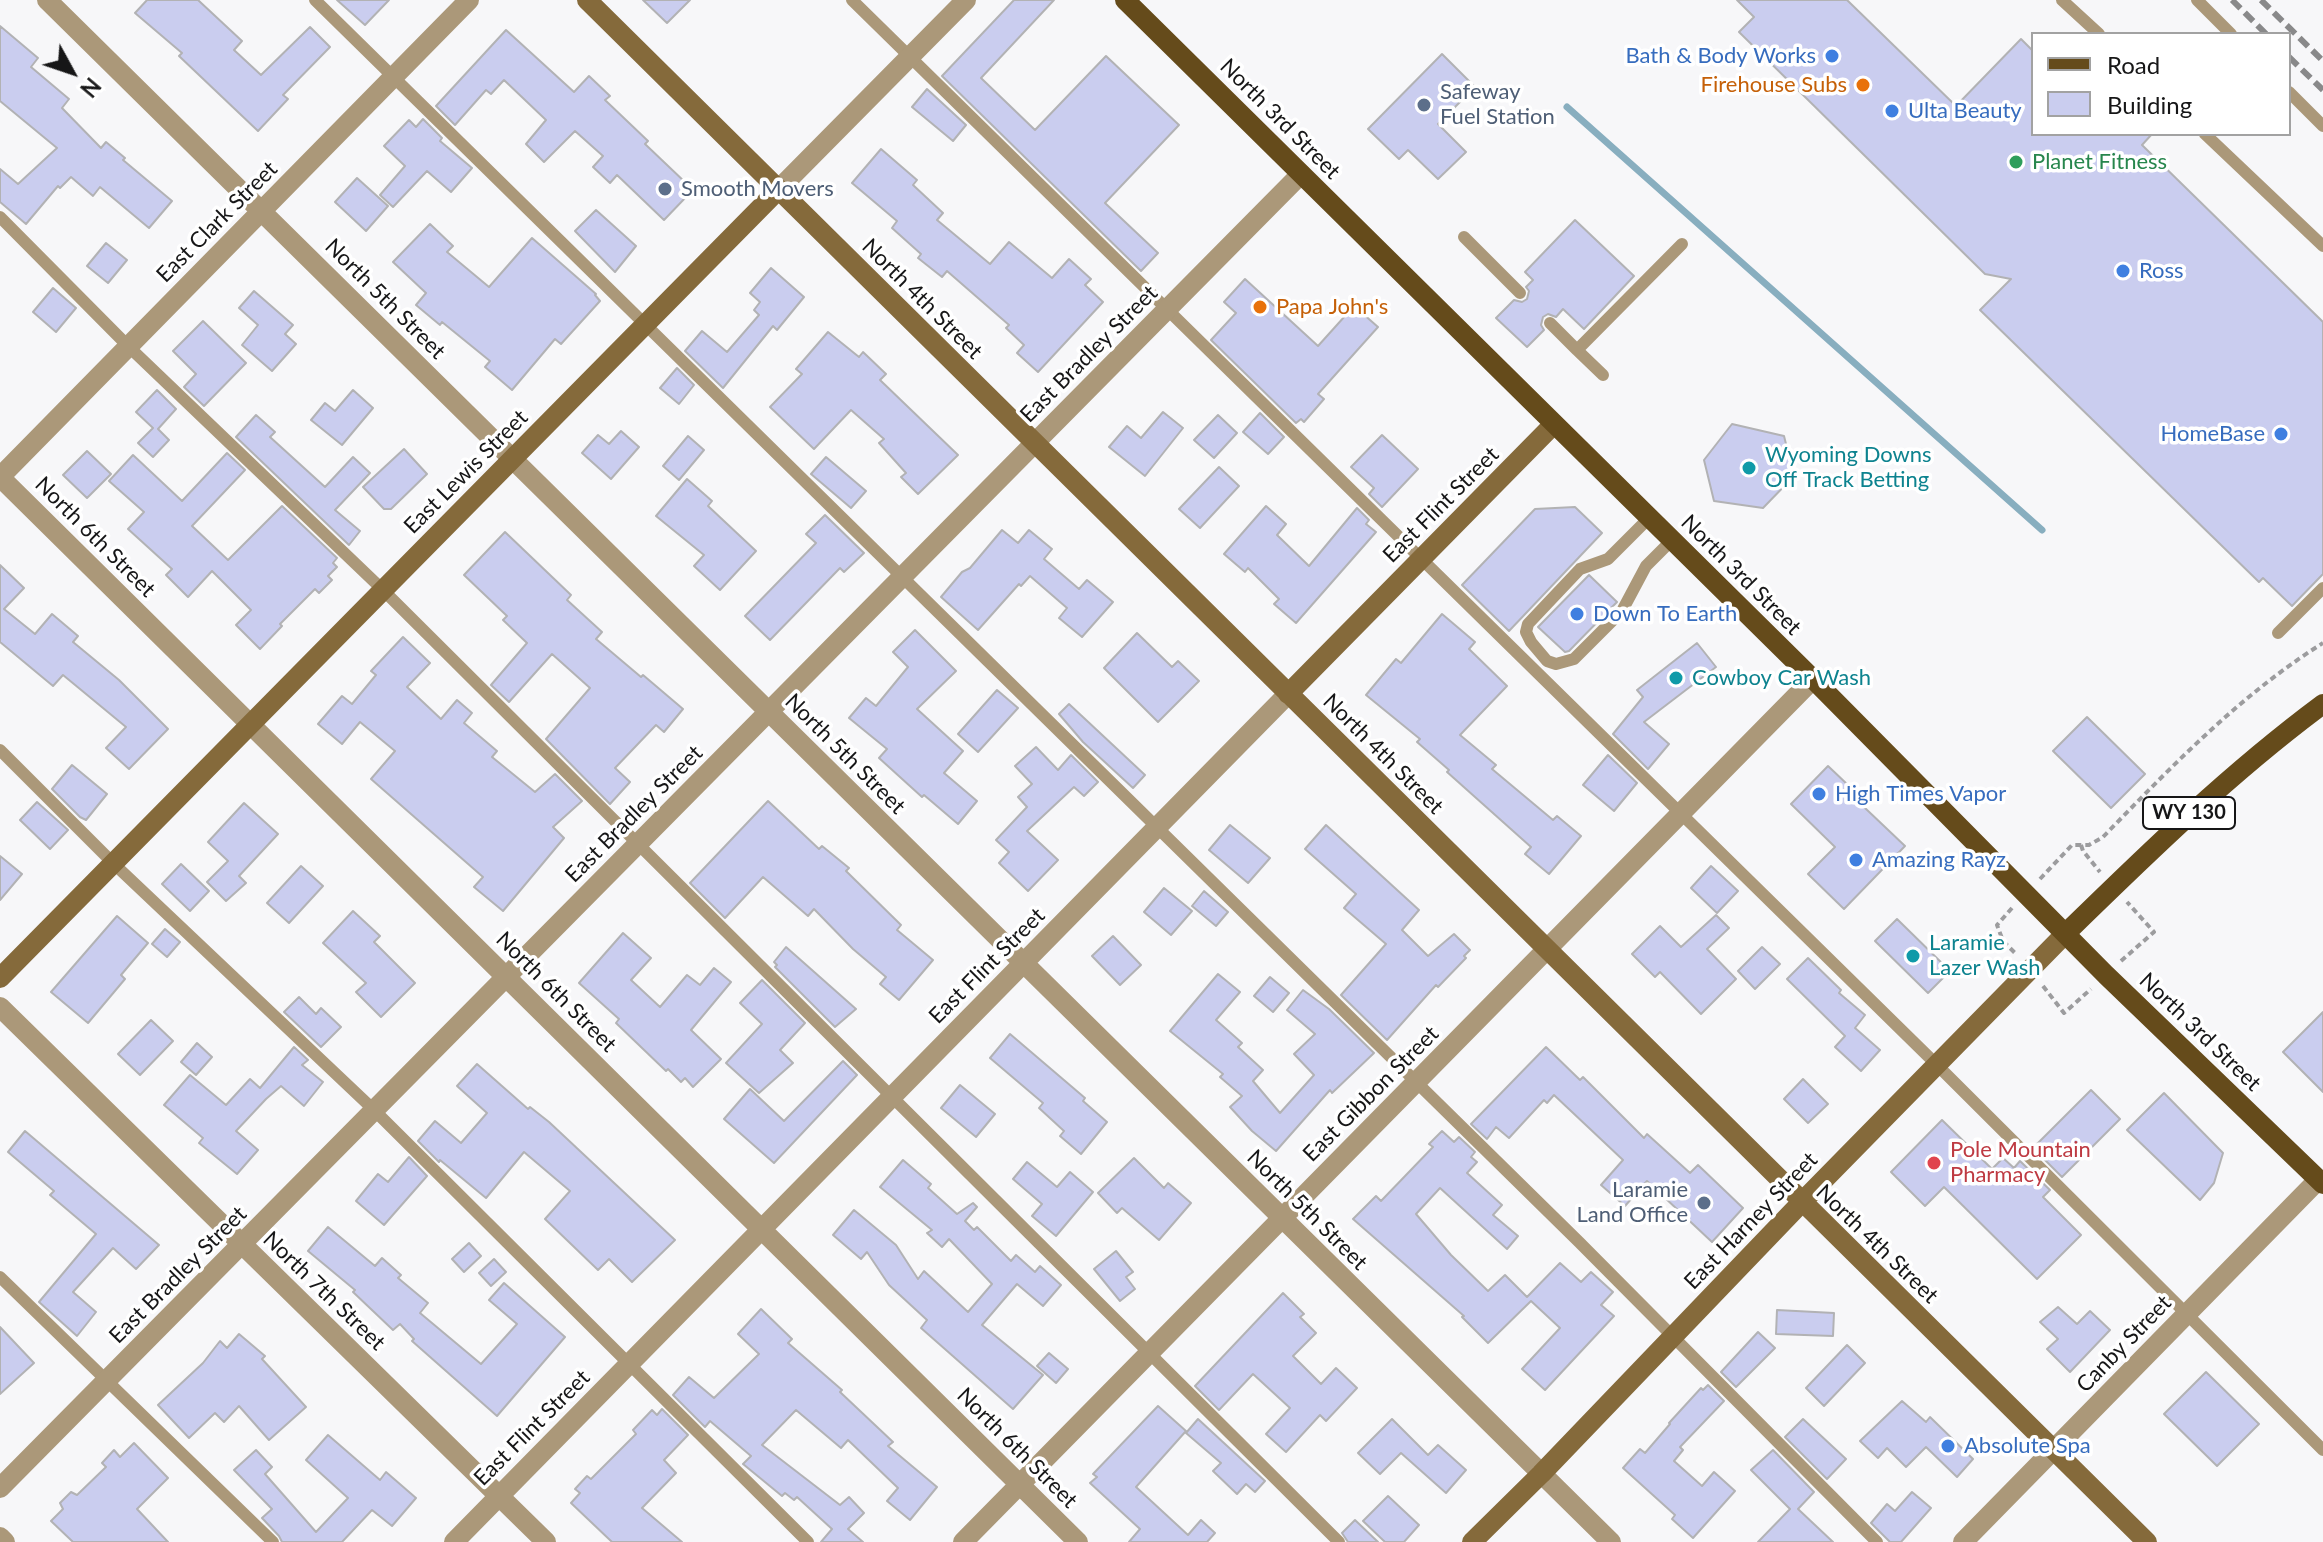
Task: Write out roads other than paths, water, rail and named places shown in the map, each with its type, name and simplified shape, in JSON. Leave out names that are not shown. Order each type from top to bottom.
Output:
[{"type":"main road","name":"North 3rd Street","points":[[1125,0],[2321,1182]]},
{"type":"main road","name":"WY 130","points":[[2066,933],[2191,811],[2323,704]]},
{"type":"street","name":"North 5th Street","points":[[47,0],[1611,1542]]},
{"type":"street","name":"East Clark Street","points":[[0,477],[469,0]]},
{"type":"street","name":"North 4th Street","points":[[587,0],[2147,1542]]},
{"type":"street","name":"East Lewis Street","points":[[0,978],[966,0]]},
{"type":"street","name":"East Bradley Street","points":[[0,1488],[1301,174]]},
{"type":"street","name":"East Flint Street","points":[[454,1542],[1554,424]]},
{"type":"street","name":"North 6th Street","points":[[0,477],[1078,1542]]},
{"type":"street","name":"East Gibbon Street","points":[[963,1542],[1813,679]]},
{"type":"street","name":"East Harney Street","points":[[1472,1542],[2066,933]]},
{"type":"street","name":"North 7th Street","points":[[0,1007],[546,1542]]},
{"type":"street","name":"Canby Street","points":[[1963,1542],[2321,1182]]},
{"type":"street","points":[[0,1537],[5,1542]]},
{"type":"lane","points":[[315,0],[1579,1242],[1877,1542]]},
{"type":"lane","points":[[852,0],[1936,1064],[2323,1450]]},
{"type":"lane","points":[[2062,0],[2097,32]]},
{"type":"lane","points":[[2197,0],[2229,32]]},
{"type":"lane","points":[[2291,94],[2323,126]]},
{"type":"lane","points":[[2207,136],[2323,246]]},
{"type":"lane","points":[[0,217],[128,346],[383,590],[1339,1542]]},
{"type":"lane","points":[[1464,237],[1520,293]]},
{"type":"lane","points":[[1577,350],[1682,244]]},
{"type":"lane","points":[[1550,323],[1603,375]]},
{"type":"lane","points":[[1649,518],[1608,559],[1580,569],[1528,624],[1526,632],[1531,642],[1547,661],[1556,664],[1574,659],[1622,611],[1646,566],[1672,540]]},
{"type":"lane","points":[[2278,633],[2323,588]]},
{"type":"lane","points":[[0,750],[113,863],[374,1110],[808,1542]]},
{"type":"lane","points":[[0,1277],[273,1542]]},
{"type":"waterway","points":[[1567,107],[2042,530]]},
{"type":"railway","points":[[2232,0],[2264,32]]},
{"type":"railway","points":[[2261,0],[2323,61]]},
{"type":"railway","points":[[2291,59],[2323,90]]},
{"type":"place","name":"Bath & Body Works","points":[[1832,56]]},
{"type":"place","name":"Firehouse Subs","points":[[1863,85]]},
{"type":"place","name":"Safeway Fuel Station","points":[[1424,105]]},
{"type":"place","name":"Ulta Beauty","points":[[1892,111]]},
{"type":"place","name":"Planet Fitness","points":[[2016,162]]},
{"type":"place","name":"Smooth Movers","points":[[665,189]]},
{"type":"place","name":"Ross","points":[[2123,271]]},
{"type":"place","name":"Papa John's","points":[[1260,307]]},
{"type":"place","name":"HomeBase","points":[[2281,434]]},
{"type":"place","name":"Wyoming Downs Off Track Betting","points":[[1749,468]]},
{"type":"place","name":"Down To Earth","points":[[1577,614]]},
{"type":"place","name":"Cowboy Car Wash","points":[[1676,678]]},
{"type":"place","name":"High Times Vapor","points":[[1819,794]]},
{"type":"place","name":"Amazing Rayz","points":[[1856,860]]},
{"type":"place","name":"Laramie Lazer Wash","points":[[1913,956]]},
{"type":"place","name":"Pole Mountain Pharmacy","points":[[1934,1163]]},
{"type":"place","name":"Laramie Land Office","points":[[1704,1203]]},
{"type":"place","name":"Absolute Spa","points":[[1948,1446]]}]
